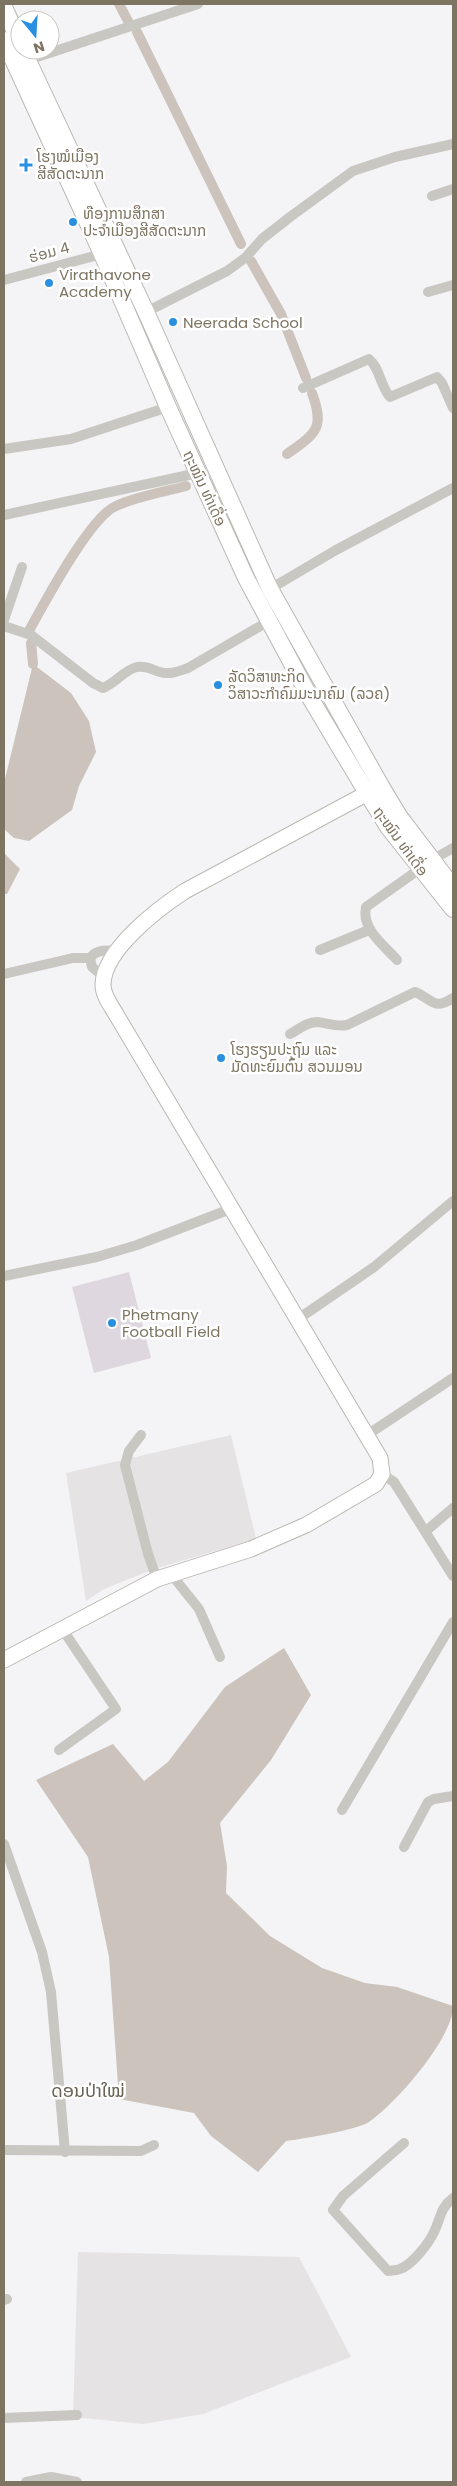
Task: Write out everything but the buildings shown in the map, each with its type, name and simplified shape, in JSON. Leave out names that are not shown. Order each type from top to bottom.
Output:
[{"type":"main road","points":[[4,7],[10,20]]},
{"type":"main road","name":"ຖະໝົນ ທ່າເດື່ອ","points":[[17,60],[109,251],[168,406],[246,578],[269,621],[374,790],[399,816],[453,909]]},
{"type":"main road","name":"ຖະໝົນ ທ່າເດື່ອ","points":[[109,251],[146,312],[270,589],[374,790]]},
{"type":"main road","name":"ຖະໝົນ ທ່າເດື່ອ","points":[[427,864],[453,887]]},
{"type":"street","points":[[60,46],[198,4]]},
{"type":"street","points":[[146,312],[227,271],[245,258],[262,239],[290,216],[352,171],[395,157],[453,144]]},
{"type":"street","points":[[432,196],[453,189]]},
{"type":"street","name":"ຮ່ອມ 4","points":[[4,280],[109,251]]},
{"type":"street","points":[[428,292],[453,285]]},
{"type":"street","points":[[303,388],[369,359],[374,363],[385,392],[390,396],[398,395],[429,378],[437,377],[442,383],[453,408]]},
{"type":"street","points":[[4,450],[71,439],[168,406]]},
{"type":"street","points":[[4,515],[198,473]]},
{"type":"street","points":[[270,589],[336,550],[453,488]]},
{"type":"street","points":[[4,620],[22,567]]},
{"type":"street","points":[[4,626],[31,635],[93,683],[103,688],[114,684],[125,673],[137,667],[149,667],[160,672],[174,673],[188,668],[269,621]]},
{"type":"street","points":[[4,1660],[164,1577],[250,1549],[306,1525],[369,1490],[382,1474],[380,1458],[104,994],[104,977],[118,950],[155,911],[185,891],[374,790]]},
{"type":"street","points":[[397,960],[369,930],[364,915],[366,908],[427,864],[453,848]]},
{"type":"street","points":[[320,950],[369,930]]},
{"type":"street","points":[[90,958],[94,953],[102,950],[118,950]]},
{"type":"street","points":[[4,974],[73,958],[90,958]]},
{"type":"street","points":[[90,958],[92,967],[104,977]]},
{"type":"street","points":[[290,1034],[306,1024],[316,1022],[340,1026],[346,1025],[415,992],[432,1004],[446,1003],[453,998]]},
{"type":"street","points":[[298,1319],[374,1267],[453,1201]]},
{"type":"street","points":[[4,1276],[97,1257],[137,1245],[233,1208]]},
{"type":"street","points":[[366,1435],[453,1378]]},
{"type":"street","points":[[141,1435],[129,1451],[125,1465],[148,1554],[164,1577],[199,1609],[220,1657]]},
{"type":"street","points":[[382,1474],[394,1482],[453,1576]]},
{"type":"street","points":[[426,1531],[453,1508]]},
{"type":"street","points":[[342,1810],[453,1622]]},
{"type":"street","points":[[59,1750],[116,1709],[63,1630]]},
{"type":"street","points":[[404,1847],[428,1802],[434,1799],[453,1796]]},
{"type":"street","points":[[4,1844],[42,1952],[51,1992],[64,2152]]},
{"type":"street","points":[[404,2143],[343,2196],[333,2210],[372,2255],[388,2271],[400,2270],[423,2250],[435,2231],[439,2213],[446,2203],[453,2198]]},
{"type":"street","points":[[4,2150],[64,2152],[141,2151],[154,2145]]},
{"type":"street","points":[[4,2418],[77,2415]]},
{"type":"street","points":[[26,2482],[51,2477],[77,2482]]},
{"type":"shaded area","points":[[33,664],[71,693],[89,721],[96,752],[79,786],[72,810],[29,841],[14,838],[4,829],[5,779]]},
{"type":"shaded area","points":[[4,853],[20,869],[7,894],[4,894]]},
{"type":"shaded area","name":"Phetmany Football Field","points":[[129,1272],[151,1358],[94,1373],[72,1287]]},
{"type":"shaded area","points":[[231,1435],[256,1539],[154,1569],[104,1589],[86,1601],[66,1473]]},
{"type":"shaded area","points":[[284,1648],[311,1695],[271,1760],[220,1823],[227,1866],[226,1893],[270,1936],[322,1968],[365,1983],[397,1987],[453,2006],[444,2036],[421,2070],[380,2113],[369,2122],[353,2128],[286,2141],[258,2172],[211,2136],[194,2113],[119,2099],[109,1957],[88,1857],[36,1780],[113,1744],[144,1781],[168,1762],[225,1687]]},
{"type":"shaded area","points":[[78,2252],[299,2257],[351,2357],[203,2414],[143,2424],[73,2417]]},
{"type":"waterway","points":[[119,4],[128,21]]},
{"type":"waterway","points":[[137,32],[241,244]]},
{"type":"waterway","points":[[251,261],[281,314],[306,378]]},
{"type":"waterway","points":[[287,454],[305,441],[315,429],[318,415],[312,393]]},
{"type":"waterway","points":[[30,629],[81,543],[105,513],[116,506],[133,500],[186,486]]},
{"type":"waterway","points":[[31,643],[33,664]]},
{"type":"place","name":"ໂຮງໝໍເມືອງ ສີສັດຕະນາກ","points":[[26,165]]},
{"type":"place","name":"ທ໊ອງການສຶກສາ ປະຈໍາເມືອງສີສັດຕະນາກ","points":[[73,222]]},
{"type":"place","name":"Virathavone Academy","points":[[49,283]]},
{"type":"place","name":"Neerada School","points":[[173,322]]},
{"type":"place","name":"ລັດວິສາຫະກິດ ວິສາວະກຳຄົມມະນາຄົມ (ລວຄ)","points":[[218,685]]},
{"type":"place","name":"ໂຮງຮຽນປະຖົມ ແລະ ມັດທະຍົມຕົ້ນ ສວນມອນ","points":[[221,1058]]},
{"type":"place","name":"Phetmany Football Field","points":[[112,1323]]},
{"type":"district","name":"ດອນປ່າໃໝ່","points":[[88,2090]]}]
